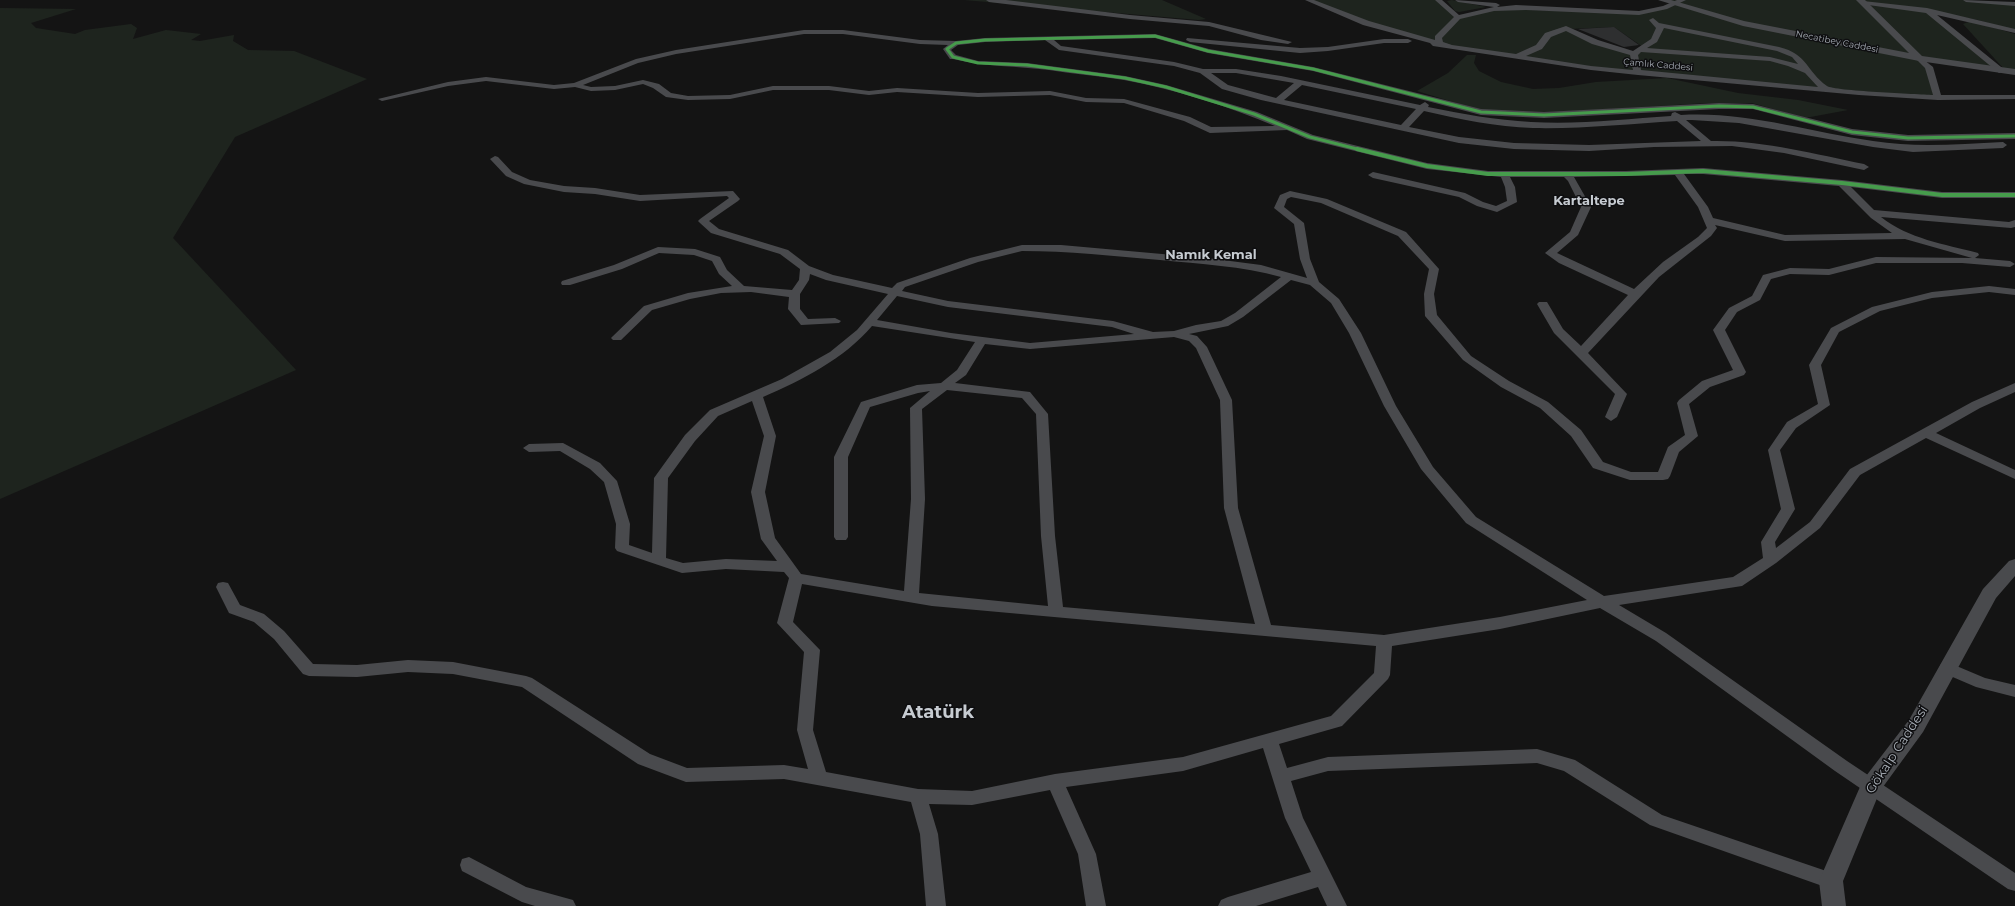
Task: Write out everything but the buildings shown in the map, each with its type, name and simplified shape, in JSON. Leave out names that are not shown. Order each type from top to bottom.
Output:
[{"type":"street","points":[[989,0],[1130,17],[1209,24],[1261,38],[1330,48]]},
{"type":"street","name":"Çamlık Caddesi","points":[[1308,0],[1366,23],[1440,45],[1517,57],[1638,73],[1826,90],[1938,98],[2015,97]]},
{"type":"street","points":[[1438,0],[1458,17]]},
{"type":"street","points":[[1458,0],[1524,8]]},
{"type":"street","name":"Necatibey Caddesi","points":[[1662,0],[1680,2],[1743,23],[1919,58],[2015,72]]},
{"type":"street","points":[[1959,0],[1978,20]]},
{"type":"street","points":[[1966,0],[2015,4]]},
{"type":"street","points":[[1861,1],[1926,9],[1978,20],[2015,31]]},
{"type":"street","points":[[1861,1],[1929,67],[1938,98]]},
{"type":"street","points":[[382,99],[448,84],[486,79],[554,87],[575,85],[636,61],[676,52],[804,32],[843,32],[920,42],[956,43],[1119,36],[1155,36],[1263,48],[1316,50],[1395,40],[1440,45],[1438,38],[1458,17],[1494,9],[1524,8],[1648,12],[1680,2]]},
{"type":"street","points":[[1926,9],[2002,71]]},
{"type":"street","points":[[1637,52],[1654,40],[1660,28],[1655,24],[1648,12]]},
{"type":"street","points":[[1655,24],[1779,49],[1795,55],[1812,77]]},
{"type":"street","points":[[1517,57],[1539,47],[1548,35],[1566,28],[1595,42],[1637,52],[1770,59],[1791,64],[1805,70],[1826,90]]},
{"type":"street","points":[[1155,36],[1208,51],[1313,69],[1481,112],[1544,115],[1664,108],[1753,107],[1852,132],[1903,138],[2015,136]]},
{"type":"street","points":[[1048,39],[1059,48],[1174,64],[1203,71],[1236,71],[1300,82],[1477,120],[1532,124],[1593,124],[1678,118],[1739,120],[1903,148],[2015,145]]},
{"type":"street","points":[[956,43],[947,49],[953,57],[978,63],[1027,65],[1125,78],[1166,87],[1254,114],[1310,137],[1428,166],[1488,174],[1702,171],[1842,183],[1942,195],[2011,195],[2015,206]]},
{"type":"street","points":[[1637,52],[1638,73]]},
{"type":"street","points":[[1203,71],[1225,87],[1277,101],[1459,140],[1514,146],[1589,148],[1732,143],[1784,150],[1864,167]]},
{"type":"street","points":[[575,85],[591,89],[615,88],[643,82],[656,86],[669,95],[688,98],[730,97],[772,88],[829,88],[869,93],[897,90],[978,94],[1050,93],[1086,100],[1124,101],[1187,119],[1210,130],[1290,128]]},
{"type":"street","points":[[1277,101],[1300,82]]},
{"type":"street","points":[[1402,129],[1430,99]]},
{"type":"street","points":[[1664,108],[1709,143]]},
{"type":"street","points":[[1903,138],[1903,148]]},
{"type":"street","points":[[495,159],[509,174],[527,182],[564,189],[595,191],[640,198],[730,193],[735,199],[715,211],[703,221],[714,231],[784,252],[805,268],[830,278],[895,294],[956,305],[1113,324],[1153,336]]},
{"type":"street","points":[[1581,353],[1635,294],[1668,262],[1705,238],[1712,228],[1703,207],[1678,172]]},
{"type":"street","points":[[1373,175],[1462,195],[1480,204],[1497,208],[1512,202],[1510,187],[1504,174]]},
{"type":"street","points":[[1566,174],[1572,180],[1586,207],[1574,233],[1550,253],[1563,261],[1635,294]]},
{"type":"street","points":[[1842,183],[1872,213],[1896,232],[1926,243],[2012,264]]},
{"type":"street","points":[[1314,283],[1305,259],[1299,223],[1279,208],[1283,197],[1290,194],[1324,201],[1402,234],[1434,269],[1429,294],[1431,316],[1467,358],[1506,384],[1544,405],[1576,433],[1598,465],[1630,476],[1664,476],[1673,450],[1692,436],[1683,403],[1706,384],[1740,372],[1719,330],[1733,310],[1756,298],[1767,277],[1790,271],[1829,272],[1876,260],[1962,260],[2012,264]]},
{"type":"street","points":[[1872,213],[2014,225]]},
{"type":"street","points":[[1709,220],[1785,238],[1908,236]]},
{"type":"street","points":[[658,560],[661,478],[690,438],[714,413],[786,382],[834,354],[861,332],[895,294],[901,285],[974,260],[1022,248],[1061,248],[1207,261],[1261,268],[1314,283],[1335,301],[1355,333],[1390,406],[1428,469],[1471,520],[1661,638],[1871,786],[2015,884]]},
{"type":"street","points":[[566,283],[618,267],[658,250],[695,252],[716,259],[723,272],[741,289]]},
{"type":"street","points":[[805,268],[804,280],[794,294],[794,309],[805,323],[835,321]]},
{"type":"street","points":[[869,322],[1030,346],[1174,334],[1196,328],[1224,324],[1289,276]]},
{"type":"street","points":[[618,338],[648,308],[688,296],[721,290],[741,289],[773,290],[794,294]]},
{"type":"street","points":[[1771,560],[1768,542],[1788,509],[1774,450],[1791,425],[1824,405],[1815,365],[1835,330],[1876,309],[1932,295],[1989,289],[2015,292]]},
{"type":"street","points":[[1543,304],[1558,331],[1621,394],[1611,417]]},
{"type":"street","points":[[1174,334],[1193,338],[1201,346],[1226,400],[1231,508],[1265,631]]},
{"type":"street","points":[[911,597],[918,499],[916,408],[962,372],[982,340]]},
{"type":"street","points":[[841,537],[841,457],[865,405],[917,389],[945,386],[1026,395],[1042,414],[1048,536],[1056,612]]},
{"type":"street","points":[[529,448],[563,447],[595,466],[610,481],[623,524],[622,548],[682,568],[726,564],[792,572],[911,597],[1056,612],[1384,641],[1500,623],[1601,602],[1737,582],[1771,560],[1815,525],[1855,472],[1976,405],[2015,387]]},
{"type":"street","points":[[756,396],[770,436],[758,492],[768,539],[792,572],[785,623],[812,650],[805,730],[819,778]]},
{"type":"street","points":[[1926,433],[2015,475]]},
{"type":"street","name":"Gökalp Caddesi","points":[[1834,906],[1831,881],[1871,786],[1916,726],[1989,594],[2015,565]]},
{"type":"street","points":[[223,587],[234,610],[259,618],[279,635],[309,670],[357,671],[408,666],[453,668],[526,682],[644,759],[686,775],[784,772],[918,796],[972,798],[1055,782],[1183,764],[1336,721],[1382,675],[1384,641]]},
{"type":"street","points":[[1947,668],[1982,683],[2015,691]]},
{"type":"street","points":[[1269,740],[1294,818],[1337,906]]},
{"type":"street","points":[[1280,777],[1328,764],[1537,756],[1569,765],[1656,820],[1831,881]]},
{"type":"street","points":[[1055,782],[1088,854],[1096,906]]},
{"type":"street","points":[[918,796],[929,834],[936,906]]},
{"type":"street","points":[[469,864],[522,894],[566,906]]},
{"type":"street","points":[[1228,906],[1322,877]]},
{"type":"shaded area","points":[[964,0],[1162,0],[1206,19],[1199,20]]},
{"type":"shaded area","points":[[1308,0],[1438,0],[1458,17],[1494,9],[1639,13],[1676,4],[1662,0],[1966,0],[2015,4],[2015,31],[1978,20],[1927,10],[2002,71],[1920,58],[1929,67],[1938,98],[1638,73],[1451,47],[1418,39]],"holes":[[[1614,27],[1643,47],[1634,54],[1568,29]]]},
{"type":"shaded area","points":[[1452,0],[1486,7],[1459,12],[1455,11],[1447,1]]},
{"type":"shaded area","points":[[0,8],[76,9],[31,23],[36,28],[75,34],[85,30],[131,24],[137,28],[133,39],[166,30],[201,34],[191,40],[200,41],[234,35],[233,41],[248,50],[294,51],[367,79],[235,137],[173,238],[296,370],[0,499]]},
{"type":"shaded area","points":[[1971,21],[2015,34],[2015,71],[2005,70],[1963,24]]},
{"type":"shaded area","points":[[1467,55],[1476,55],[1474,63],[1479,71],[1501,82],[1533,89],[1559,88],[1596,82],[1667,78],[1738,93],[1798,100],[1848,110],[1805,118],[1752,103],[1707,103],[1544,113],[1495,112],[1476,109],[1417,91],[1448,73]]},
{"type":"cycle path","points":[[2015,136],[1908,138],[1852,132],[1753,107],[1719,106],[1544,115],[1481,112],[1313,69],[1208,51],[1155,36],[985,40],[956,43],[947,49],[953,57],[978,63],[1027,65],[1125,78],[1166,87],[1254,114],[1310,137],[1427,166],[1488,174],[1626,174],[1703,171],[1842,183],[1942,195],[2015,195]]},
{"type":"district","name":"Kartaltepe","points":[[1589,201]]},
{"type":"district","name":"Namık Kemal","points":[[1211,255]]},
{"type":"district","name":"Atatürk","points":[[938,713]]}]
